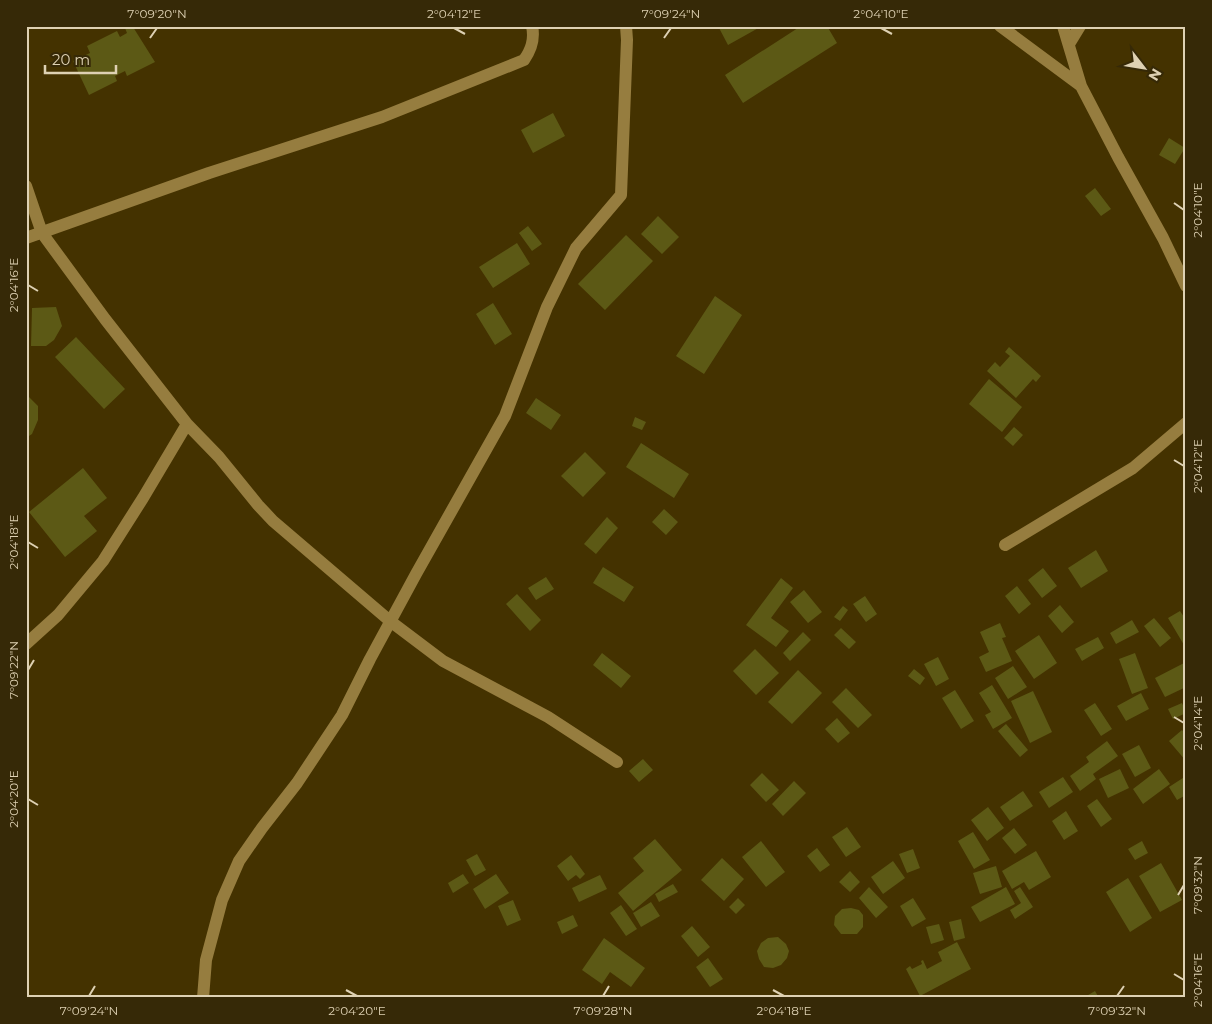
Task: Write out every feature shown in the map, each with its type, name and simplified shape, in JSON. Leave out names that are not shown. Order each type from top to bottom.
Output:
[{"type":"street","points":[[26,238],[209,173],[382,117],[524,60],[531,50],[534,33],[532,26]]},
{"type":"street","points":[[203,998],[206,960],[222,900],[239,861],[297,783],[342,716],[390,621],[505,416],[547,307],[576,248],[621,195],[626,26]]},
{"type":"street","points":[[1000,26],[1080,86]]},
{"type":"street","points":[[1063,26],[1080,86],[1164,238],[1186,286]]},
{"type":"street","points":[[1069,44],[1080,26]]},
{"type":"street","points":[[26,186],[42,233],[105,319],[187,424],[219,458],[258,506],[390,621],[443,661],[548,718],[617,762]]},
{"type":"street","points":[[1005,545],[1133,468],[1186,423]]},
{"type":"street","points":[[26,644],[58,615],[103,561],[187,424]]},
{"type":"building","points":[[718,26],[762,26],[728,45]]},
{"type":"building","points":[[801,26],[827,26],[837,43],[743,103],[725,75]]},
{"type":"building","points":[[133,27],[155,62],[127,76],[125,71],[115,76],[117,81],[89,95],[73,61],[90,53],[87,46],[117,31],[120,37],[127,33],[125,28]]},
{"type":"building","points":[[553,113],[565,136],[533,153],[521,130]]},
{"type":"building","points":[[1169,138],[1185,148],[1175,164],[1159,155]]},
{"type":"building","points":[[1095,188],[1111,209],[1101,216],[1085,196]]},
{"type":"building","points":[[658,216],[679,237],[662,254],[641,234]]},
{"type":"building","points":[[528,226],[542,244],[532,251],[519,233]]},
{"type":"building","points":[[626,235],[653,261],[605,310],[578,284]]},
{"type":"building","points":[[517,243],[530,264],[493,288],[479,267]]},
{"type":"building","points":[[715,296],[742,315],[704,374],[676,356]]},
{"type":"building","points":[[493,303],[512,334],[495,345],[476,314]]},
{"type":"building","points":[[56,307],[62,326],[54,340],[46,346],[31,346],[32,308]]},
{"type":"building","points":[[76,337],[125,389],[104,409],[55,357]]},
{"type":"building","points":[[1009,347],[1041,376],[1036,382],[1033,379],[1016,398],[987,371],[995,362],[1000,367],[1010,356],[1005,352]]},
{"type":"building","points":[[989,379],[1022,407],[1002,432],[969,404]]},
{"type":"building","points":[[26,394],[38,406],[38,420],[32,434],[26,438]]},
{"type":"building","points":[[536,398],[561,415],[551,430],[526,413]]},
{"type":"building","points":[[635,417],[646,422],[642,430],[632,426]]},
{"type":"building","points":[[1014,427],[1023,435],[1013,446],[1004,438]]},
{"type":"building","points":[[641,443],[689,474],[674,498],[626,467]]},
{"type":"building","points":[[585,452],[606,473],[583,497],[561,476]]},
{"type":"building","points":[[83,468],[107,498],[84,516],[97,531],[65,557],[29,512]]},
{"type":"building","points":[[664,509],[678,522],[666,535],[652,522]]},
{"type":"building","points":[[607,517],[618,528],[596,554],[584,544]]},
{"type":"building","points":[[1096,550],[1108,571],[1081,588],[1068,568]]},
{"type":"building","points":[[603,567],[634,587],[624,602],[593,583]]},
{"type":"building","points":[[1043,568],[1057,586],[1042,598],[1028,580]]},
{"type":"building","points":[[546,577],[554,589],[536,600],[528,588]]},
{"type":"building","points":[[781,578],[793,588],[771,618],[789,631],[776,647],[746,625]]},
{"type":"building","points":[[1017,586],[1031,604],[1019,614],[1005,596]]},
{"type":"building","points":[[804,590],[822,612],[808,623],[790,602]]},
{"type":"building","points":[[517,594],[541,620],[530,631],[506,604]]},
{"type":"building","points":[[865,596],[877,614],[866,622],[853,604]]},
{"type":"building","points":[[1060,605],[1074,622],[1062,633],[1048,616]]},
{"type":"building","points":[[843,606],[848,610],[840,621],[834,617]]},
{"type":"building","points":[[1180,611],[1186,620],[1186,644],[1184,645],[1168,618]]},
{"type":"building","points":[[1154,618],[1171,638],[1160,647],[1144,626]]},
{"type":"building","points":[[1132,620],[1139,632],[1116,644],[1110,633]]},
{"type":"building","points":[[1000,623],[1006,637],[1002,638],[1012,661],[986,672],[979,657],[989,652],[980,632]]},
{"type":"building","points":[[841,628],[856,642],[849,649],[834,635]]},
{"type":"building","points":[[803,632],[811,640],[790,661],[783,653]]},
{"type":"building","points":[[1039,635],[1057,663],[1034,679],[1015,651]]},
{"type":"building","points":[[1098,637],[1104,648],[1082,661],[1075,649]]},
{"type":"building","points":[[755,649],[779,673],[756,695],[733,671]]},
{"type":"building","points":[[602,653],[631,676],[621,688],[593,665]]},
{"type":"building","points":[[1135,653],[1148,688],[1132,694],[1119,659]]},
{"type":"building","points":[[938,657],[949,679],[936,686],[924,664]]},
{"type":"building","points":[[1186,662],[1186,687],[1165,697],[1155,678]]},
{"type":"building","points":[[1013,666],[1027,687],[1008,699],[995,678]]},
{"type":"building","points":[[914,669],[925,678],[920,685],[908,676]]},
{"type":"building","points":[[798,670],[822,693],[792,724],[768,702]]},
{"type":"building","points":[[992,685],[1012,718],[993,729],[985,715],[991,712],[979,693]]},
{"type":"building","points":[[846,688],[872,715],[858,728],[832,702]]},
{"type":"building","points":[[955,690],[974,721],[961,729],[942,698]]},
{"type":"building","points":[[1033,691],[1052,732],[1030,743],[1011,701]]},
{"type":"building","points":[[1141,693],[1149,709],[1126,721],[1117,706]]},
{"type":"building","points":[[1095,703],[1112,729],[1101,736],[1084,710]]},
{"type":"building","points":[[1182,703],[1186,713],[1173,719],[1168,709]]},
{"type":"building","points":[[837,718],[850,733],[838,743],[825,729]]},
{"type":"building","points":[[1006,724],[1028,750],[1020,757],[998,731]]},
{"type":"building","points":[[1182,730],[1186,735],[1186,761],[1169,741]]},
{"type":"building","points":[[1107,741],[1118,756],[1093,774],[1096,779],[1080,791],[1070,776],[1089,762],[1086,757]]},
{"type":"building","points":[[1139,745],[1151,768],[1135,777],[1122,754]]},
{"type":"building","points":[[643,759],[653,770],[639,782],[629,771]]},
{"type":"building","points":[[1120,769],[1129,788],[1108,798],[1099,779]]},
{"type":"building","points":[[1159,769],[1170,784],[1143,804],[1133,789]]},
{"type":"building","points":[[762,773],[779,790],[766,802],[750,785]]},
{"type":"building","points":[[1186,776],[1186,795],[1177,800],[1169,787]]},
{"type":"building","points":[[1063,777],[1073,792],[1049,808],[1039,792]]},
{"type":"building","points":[[794,781],[806,793],[783,816],[772,804]]},
{"type":"building","points":[[1023,791],[1033,806],[1010,821],[1000,807]]},
{"type":"building","points":[[1097,799],[1112,819],[1101,827],[1087,806]]},
{"type":"building","points":[[988,807],[1004,828],[987,841],[971,820]]},
{"type":"building","points":[[1066,811],[1078,831],[1064,840],[1052,821]]},
{"type":"building","points":[[847,827],[861,847],[846,857],[832,837]]},
{"type":"building","points":[[1014,828],[1027,845],[1015,854],[1002,838]]},
{"type":"building","points":[[973,832],[990,860],[974,869],[958,841]]},
{"type":"building","points":[[655,839],[682,870],[633,911],[618,893],[644,871],[633,858]]},
{"type":"building","points":[[761,841],[785,872],[766,887],[742,857]]},
{"type":"building","points":[[1142,841],[1148,853],[1135,860],[1128,849]]},
{"type":"building","points":[[817,848],[830,865],[820,872],[807,856]]},
{"type":"building","points":[[913,849],[920,868],[907,873],[899,854]]},
{"type":"building","points":[[1036,851],[1051,877],[1029,890],[1024,882],[1012,889],[1002,871]]},
{"type":"building","points":[[477,854],[486,870],[475,876],[466,860]]},
{"type":"building","points":[[571,855],[585,874],[580,879],[576,875],[568,881],[557,866]]},
{"type":"building","points":[[722,858],[744,879],[724,901],[701,880]]},
{"type":"building","points":[[893,861],[905,878],[883,894],[871,877]]},
{"type":"building","points":[[1161,863],[1182,900],[1160,912],[1139,876]]},
{"type":"building","points":[[996,866],[1002,887],[980,894],[973,873]]},
{"type":"building","points":[[850,871],[860,882],[850,892],[839,882]]},
{"type":"building","points":[[463,874],[469,883],[453,893],[448,883]]},
{"type":"building","points":[[496,874],[509,893],[485,909],[473,889]]},
{"type":"building","points":[[600,875],[607,889],[579,902],[572,888]]},
{"type":"building","points":[[1128,878],[1152,918],[1130,932],[1106,892]]},
{"type":"building","points":[[673,884],[678,892],[659,902],[655,894]]},
{"type":"building","points":[[869,887],[888,907],[876,918],[859,898]]},
{"type":"building","points":[[1006,887],[1015,904],[980,922],[971,907]]},
{"type":"building","points":[[1020,887],[1033,907],[1015,919],[1010,910],[1021,903],[1014,891]]},
{"type":"building","points":[[738,898],[745,905],[736,914],[729,907]]},
{"type":"building","points":[[913,898],[926,919],[912,927],[900,906]]},
{"type":"building","points":[[513,900],[521,920],[507,926],[498,906]]},
{"type":"building","points":[[651,902],[660,916],[641,927],[633,913]]},
{"type":"building","points":[[621,905],[637,929],[626,936],[610,913]]},
{"type":"building","points":[[851,908],[859,910],[863,915],[863,927],[857,934],[841,934],[834,925],[835,916],[842,909]]},
{"type":"building","points":[[573,915],[578,926],[562,934],[557,922]]},
{"type":"building","points":[[961,919],[965,938],[954,941],[949,922]]},
{"type":"building","points":[[939,924],[944,940],[931,944],[926,927]]},
{"type":"building","points":[[692,926],[710,947],[698,957],[681,936]]},
{"type":"building","points":[[778,937],[786,944],[789,951],[787,958],[781,965],[773,968],[764,967],[757,951],[761,943],[768,938]]},
{"type":"building","points":[[604,938],[645,968],[631,987],[610,972],[602,984],[582,970]]},
{"type":"building","points":[[957,942],[971,969],[920,996],[906,969],[910,966],[912,969],[922,964],[921,961],[923,960],[927,969],[942,961],[938,952]]},
{"type":"building","points":[[708,958],[723,979],[710,987],[696,967]]},
{"type":"building","points":[[1095,991],[1099,998],[1083,998]]}]
